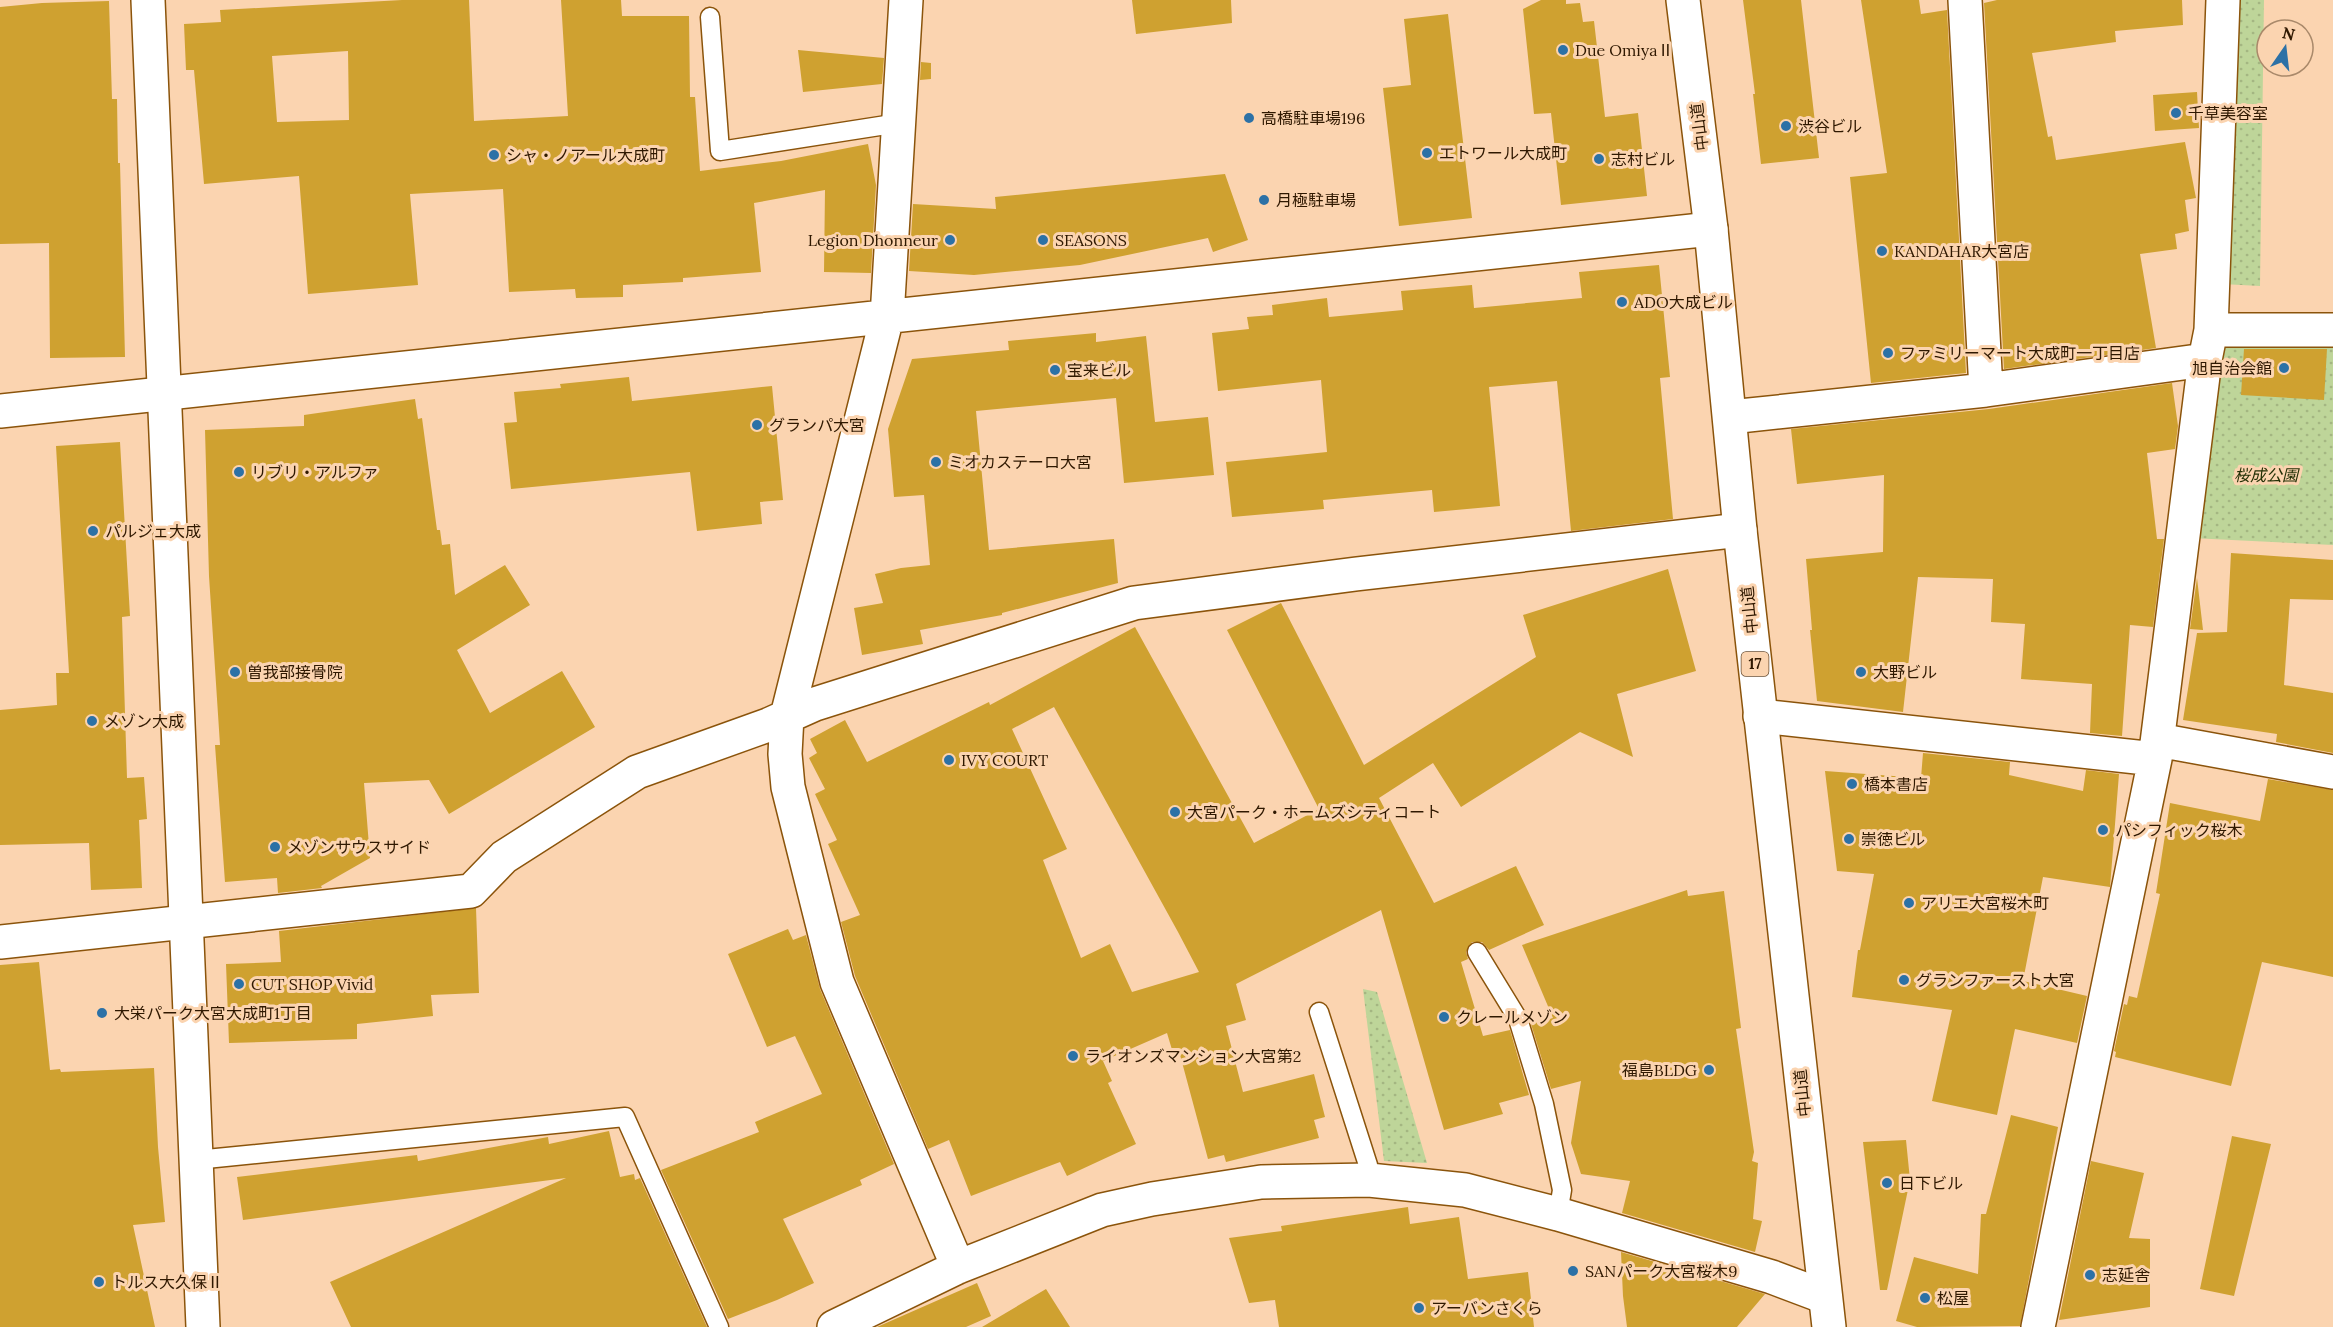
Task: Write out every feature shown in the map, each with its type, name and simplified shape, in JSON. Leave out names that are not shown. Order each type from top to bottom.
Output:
[{"type":"main road","points":[[148,0],[203,1327]]},
{"type":"main road","points":[[906,0],[887,317],[787,716],[785,754],[788,787],[837,982],[958,1267]]},
{"type":"main road","name":"中山道","points":[[1683,0],[1711,229],[1740,530],[1827,1312]]},
{"type":"main road","points":[[1965,0],[1986,390]]},
{"type":"main road","points":[[2038,1327],[2156,750],[2177,570],[2208,345],[2223,0]]},
{"type":"main road","points":[[0,411],[1711,229]]},
{"type":"main road","points":[[1730,417],[1986,390],[2208,345],[2333,330]]},
{"type":"main road","points":[[0,942],[471,891],[504,857],[637,772],[768,725],[815,704],[1134,603],[1356,574],[1740,530]]},
{"type":"main road","points":[[1760,716],[2156,750],[2333,772]]},
{"type":"main road","points":[[834,1327],[958,1267],[1102,1210],[1152,1199],[1261,1182],[1369,1180],[1465,1190],[1558,1214],[1772,1277],[1827,1312]]},
{"type":"lane","points":[[710,17],[720,151],[899,123]]},
{"type":"lane","points":[[1477,952],[1518,1019],[1544,1104],[1562,1190],[1558,1214]]},
{"type":"lane","points":[[1319,1012],[1368,1165],[1369,1180]]},
{"type":"lane","points":[[196,1160],[625,1117],[719,1327]]},
{"type":"green space","points":[[2230,0],[2264,0],[2264,18],[2255,18],[2255,78],[2263,78],[2260,286],[2222,284]]},
{"type":"green space","name":"桜成公園","points":[[2217,338],[2333,339],[2333,545],[2191,538]]},
{"type":"green space","points":[[1363,989],[1377,992],[1427,1163],[1384,1161]]},
{"type":"building","points":[[402,0],[469,0],[474,121],[568,116],[561,0],[621,0],[622,16],[689,16],[690,97],[695,97],[700,171],[781,161],[868,144],[876,185],[871,273],[824,272],[825,190],[754,203],[761,272],[683,278],[683,282],[623,285],[623,297],[576,298],[575,289],[509,292],[503,189],[410,194],[418,285],[308,294],[299,176],[204,184],[194,70],[186,70],[184,24],[221,22],[220,10]],"holes":[[[348,51],[349,120],[277,122],[272,56]]]},
{"type":"building","points":[[1132,0],[1231,0],[1232,23],[1136,34]]},
{"type":"building","points":[[1541,0],[1566,0],[1566,4],[1580,3],[1583,22],[1594,21],[1605,117],[1638,113],[1647,196],[1561,205],[1551,113],[1534,114],[1523,9]]},
{"type":"building","points":[[1743,0],[1801,0],[1819,158],[1761,164]]},
{"type":"building","points":[[1861,0],[1919,0],[1921,14],[1947,10],[1966,373],[1871,383],[1850,177],[1887,173]]},
{"type":"building","points":[[1997,0],[2182,0],[2183,25],[2115,31],[2116,42],[2032,53],[2048,137],[2052,136],[2056,160],[2185,142],[2196,198],[2185,200],[2189,231],[2175,234],[2177,249],[2140,254],[2156,348],[2004,369],[1984,3]]},
{"type":"building","points":[[109,1],[112,99],[117,99],[118,163],[120,163],[125,357],[50,358],[49,243],[0,244],[0,7]]},
{"type":"building","name":"エトワール大成町","points":[[1448,14],[1472,218],[1399,226],[1383,88],[1411,85],[1404,19]]},
{"type":"building","points":[[798,50],[884,58],[882,84],[803,92]]},
{"type":"building","points":[[921,62],[931,63],[931,79],[920,80]]},
{"type":"building","points":[[2197,92],[2199,128],[2155,131],[2153,95]]},
{"type":"building","points":[[1225,174],[1248,240],[1213,252],[1208,238],[1080,265],[974,275],[909,271],[913,204],[996,209],[995,197]]},
{"type":"building","points":[[1659,265],[1670,377],[1660,378],[1673,519],[1571,531],[1557,381],[1489,387],[1500,506],[1434,512],[1432,490],[1323,500],[1324,509],[1232,517],[1226,462],[1327,452],[1321,380],[1218,391],[1212,333],[1249,329],[1247,317],[1273,315],[1272,305],[1327,298],[1329,317],[1403,310],[1401,291],[1472,285],[1474,308],[1582,298],[1579,272]]},
{"type":"building","points":[[1096,333],[1096,342],[1146,336],[1155,422],[1208,417],[1214,475],[1124,483],[1116,398],[976,411],[989,550],[1114,539],[1118,583],[1002,613],[1002,615],[920,630],[923,644],[862,655],[854,608],[883,603],[875,574],[930,565],[924,495],[894,497],[888,429],[912,359],[1009,350],[1008,341]]},
{"type":"building","name":"旭自治会館","points":[[2244,349],[2327,349],[2324,400],[2241,395]]},
{"type":"building","points":[[629,377],[632,401],[772,386],[783,500],[760,502],[762,524],[697,531],[690,472],[511,489],[504,423],[517,422],[514,392],[561,388],[560,384]]},
{"type":"building","points":[[2172,383],[2178,426],[2175,449],[2147,453],[2157,539],[2164,539],[2153,627],[2130,625],[2122,736],[2090,733],[2092,684],[2021,679],[2025,624],[1991,622],[1993,579],[1918,577],[1903,712],[1817,701],[1806,559],[1883,552],[1884,475],[1797,484],[1791,429],[1989,409]]},
{"type":"building","points":[[415,399],[418,419],[422,418],[437,530],[440,530],[442,545],[450,544],[455,595],[505,565],[530,605],[457,650],[490,713],[562,671],[595,727],[449,814],[429,780],[364,783],[370,858],[321,886],[322,888],[278,893],[277,878],[225,882],[215,745],[220,745],[209,576],[205,430],[304,426],[304,415]]},
{"type":"building","points":[[120,442],[130,616],[122,617],[127,778],[144,777],[147,819],[139,820],[142,888],[91,890],[89,843],[0,845],[0,710],[57,705],[56,673],[69,673],[56,446]]},
{"type":"building","points":[[2231,553],[2333,560],[2333,600],[2290,599],[2284,685],[2333,693],[2333,753],[2276,742],[2277,734],[2183,720],[2197,633],[2227,632]]},
{"type":"building","points":[[1668,569],[1696,671],[1617,694],[1633,757],[1580,732],[1461,807],[1433,763],[1379,798],[1434,903],[1516,866],[1544,925],[1489,950],[1482,942],[1472,942],[1466,952],[1468,959],[1461,962],[1483,1036],[1510,1030],[1529,1095],[1499,1103],[1503,1114],[1444,1130],[1381,910],[1236,984],[1246,1020],[1226,1026],[1243,1092],[1314,1074],[1325,1117],[1314,1120],[1319,1138],[1226,1162],[1224,1155],[1208,1159],[1179,1051],[1173,1053],[1167,1033],[1103,1061],[1112,1081],[1108,1083],[1136,1144],[1067,1176],[1060,1162],[971,1196],[949,1140],[928,1149],[855,976],[841,922],[860,915],[828,844],[837,840],[815,794],[825,789],[809,758],[817,753],[810,739],[845,720],[867,762],[989,702],[990,705],[1135,627],[1254,843],[1319,809],[1227,630],[1281,603],[1364,765],[1536,657],[1523,615]],"holes":[[[1054,707],[1199,972],[1132,992],[1110,944],[1081,958],[1043,860],[1067,849],[1012,729]]]},
{"type":"building","points":[[2197,578],[2203,630],[2190,629]]},
{"type":"building","points":[[1923,753],[2010,762],[2009,775],[2083,791],[2086,770],[2119,774],[2110,887],[2043,877],[2023,981],[2087,996],[2077,1043],[2015,1029],[1997,1115],[1932,1101],[1952,1010],[1852,997],[1858,950],[1860,950],[1874,874],[1837,871],[1825,771],[1921,778]]},
{"type":"building","points":[[2268,779],[2333,790],[2333,977],[2262,962],[2231,1086],[2115,1057],[2116,1052],[2114,1051],[2124,1004],[2127,1005],[2129,996],[2137,998],[2160,894],[2156,893],[2170,803],[2260,821]]},
{"type":"building","points":[[1687,890],[1688,896],[1724,891],[1741,1028],[1736,1029],[1754,1152],[1752,1161],[1758,1163],[1753,1219],[1762,1221],[1755,1252],[1622,1213],[1630,1181],[1581,1174],[1571,1143],[1581,1081],[1551,1089],[1531,1024],[1553,1018],[1522,945]]},
{"type":"building","points":[[476,908],[479,993],[431,995],[433,1016],[357,1024],[357,1039],[229,1043],[226,964],[281,962],[279,931]]},
{"type":"building","points":[[788,929],[793,940],[806,935],[820,989],[894,1164],[860,1180],[862,1185],[783,1219],[814,1283],[728,1319],[661,1170],[759,1132],[755,1122],[822,1094],[795,1036],[767,1047],[728,954]]},
{"type":"building","points":[[39,962],[50,1070],[60,1069],[61,1072],[154,1068],[165,1222],[133,1225],[155,1327],[0,1327],[0,965]]},
{"type":"building","points":[[2011,1115],[2058,1127],[2020,1326],[1917,1327],[1896,1321],[1914,1257],[1978,1274],[1981,1214],[1986,1214]]},
{"type":"building","points":[[609,1131],[620,1177],[634,1174],[635,1180],[640,1178],[707,1327],[351,1327],[330,1282],[566,1178],[243,1220],[237,1177],[417,1155],[418,1161],[548,1137],[549,1144]]},
{"type":"building","points":[[2232,1136],[2271,1144],[2234,1296],[2200,1289]]},
{"type":"building","points":[[1906,1140],[1910,1180],[1887,1290],[1880,1290],[1863,1142]]},
{"type":"building","name":"志延舎","points":[[2091,1161],[2144,1173],[2129,1238],[2150,1239],[2150,1307],[2059,1320]]},
{"type":"building","points":[[1408,1207],[1410,1224],[1459,1217],[1468,1279],[1528,1272],[1534,1327],[1279,1327],[1275,1300],[1249,1303],[1229,1238],[1282,1231],[1281,1226]]},
{"type":"building","points":[[1621,1252],[1765,1294],[1737,1327],[1627,1327]]},
{"type":"building","points":[[977,1283],[991,1316],[966,1327],[877,1327]]},
{"type":"building","points":[[1046,1289],[1070,1327],[982,1327]]},
{"type":"place","name":"Due OmiyaⅡ","points":[[1563,50]]},
{"type":"place","name":"千草美容室","points":[[2176,113]]},
{"type":"place","name":"高橋駐車場196","points":[[1249,118]]},
{"type":"place","name":"渋谷ビル","points":[[1786,126]]},
{"type":"place","name":"エトワール大成町","points":[[1427,153]]},
{"type":"place","name":"シャ・ノアール大成町","points":[[494,155]]},
{"type":"place","name":"志村ビル","points":[[1599,159]]},
{"type":"place","name":"月極駐車場","points":[[1264,200]]},
{"type":"place","name":"Legion Dhonneur","points":[[950,240]]},
{"type":"place","name":"SEASONS","points":[[1043,240]]},
{"type":"place","name":"KANDAHAR大宮店","points":[[1882,251]]},
{"type":"place","name":"ADO大成ビル","points":[[1622,302]]},
{"type":"place","name":"ファミリーマート大成町一丁目店","points":[[1888,353]]},
{"type":"place","name":"旭自治会館","points":[[2284,368]]},
{"type":"place","name":"宝来ビル","points":[[1055,370]]},
{"type":"place","name":"グランパ大宮","points":[[757,425]]},
{"type":"place","name":"ミオカステーロ大宮","points":[[936,462]]},
{"type":"place","name":"リブリ・アルファ","points":[[239,472]]},
{"type":"place","name":"パルジェ大成","points":[[93,531]]},
{"type":"place","name":"曽我部接骨院","points":[[235,672]]},
{"type":"place","name":"大野ビル","points":[[1861,672]]},
{"type":"place","name":"メゾン大成","points":[[92,721]]},
{"type":"place","name":"IVY COURT","points":[[949,760]]},
{"type":"place","name":"橋本書店","points":[[1852,784]]},
{"type":"place","name":"大宮パーク・ホームズシティコート","points":[[1175,812]]},
{"type":"place","name":"パシフィック桜木","points":[[2103,830]]},
{"type":"place","name":"崇徳ビル","points":[[1849,839]]},
{"type":"place","name":"メゾンサウスサイド","points":[[275,847]]},
{"type":"place","name":"アリエ大宮桜木町","points":[[1909,903]]},
{"type":"place","name":"グランファースト大宮","points":[[1904,980]]},
{"type":"place","name":"CUT SHOP Vivid","points":[[239,984]]},
{"type":"place","name":"大栄パーク大宮大成町1丁目","points":[[102,1013]]},
{"type":"place","name":"クレールメゾン","points":[[1444,1017]]},
{"type":"place","name":"ライオンズマンション大宮第2","points":[[1073,1056]]},
{"type":"place","name":"福島BLDG","points":[[1709,1070]]},
{"type":"place","name":"日下ビル","points":[[1887,1183]]},
{"type":"place","name":"SANパーク大宮桜木9","points":[[1573,1271]]},
{"type":"place","name":"志延舎","points":[[2090,1275]]},
{"type":"place","name":"トルス大久保Ⅱ","points":[[99,1282]]},
{"type":"place","name":"松屋","points":[[1925,1298]]},
{"type":"place","name":"アーバンさくら","points":[[1419,1308]]}]
